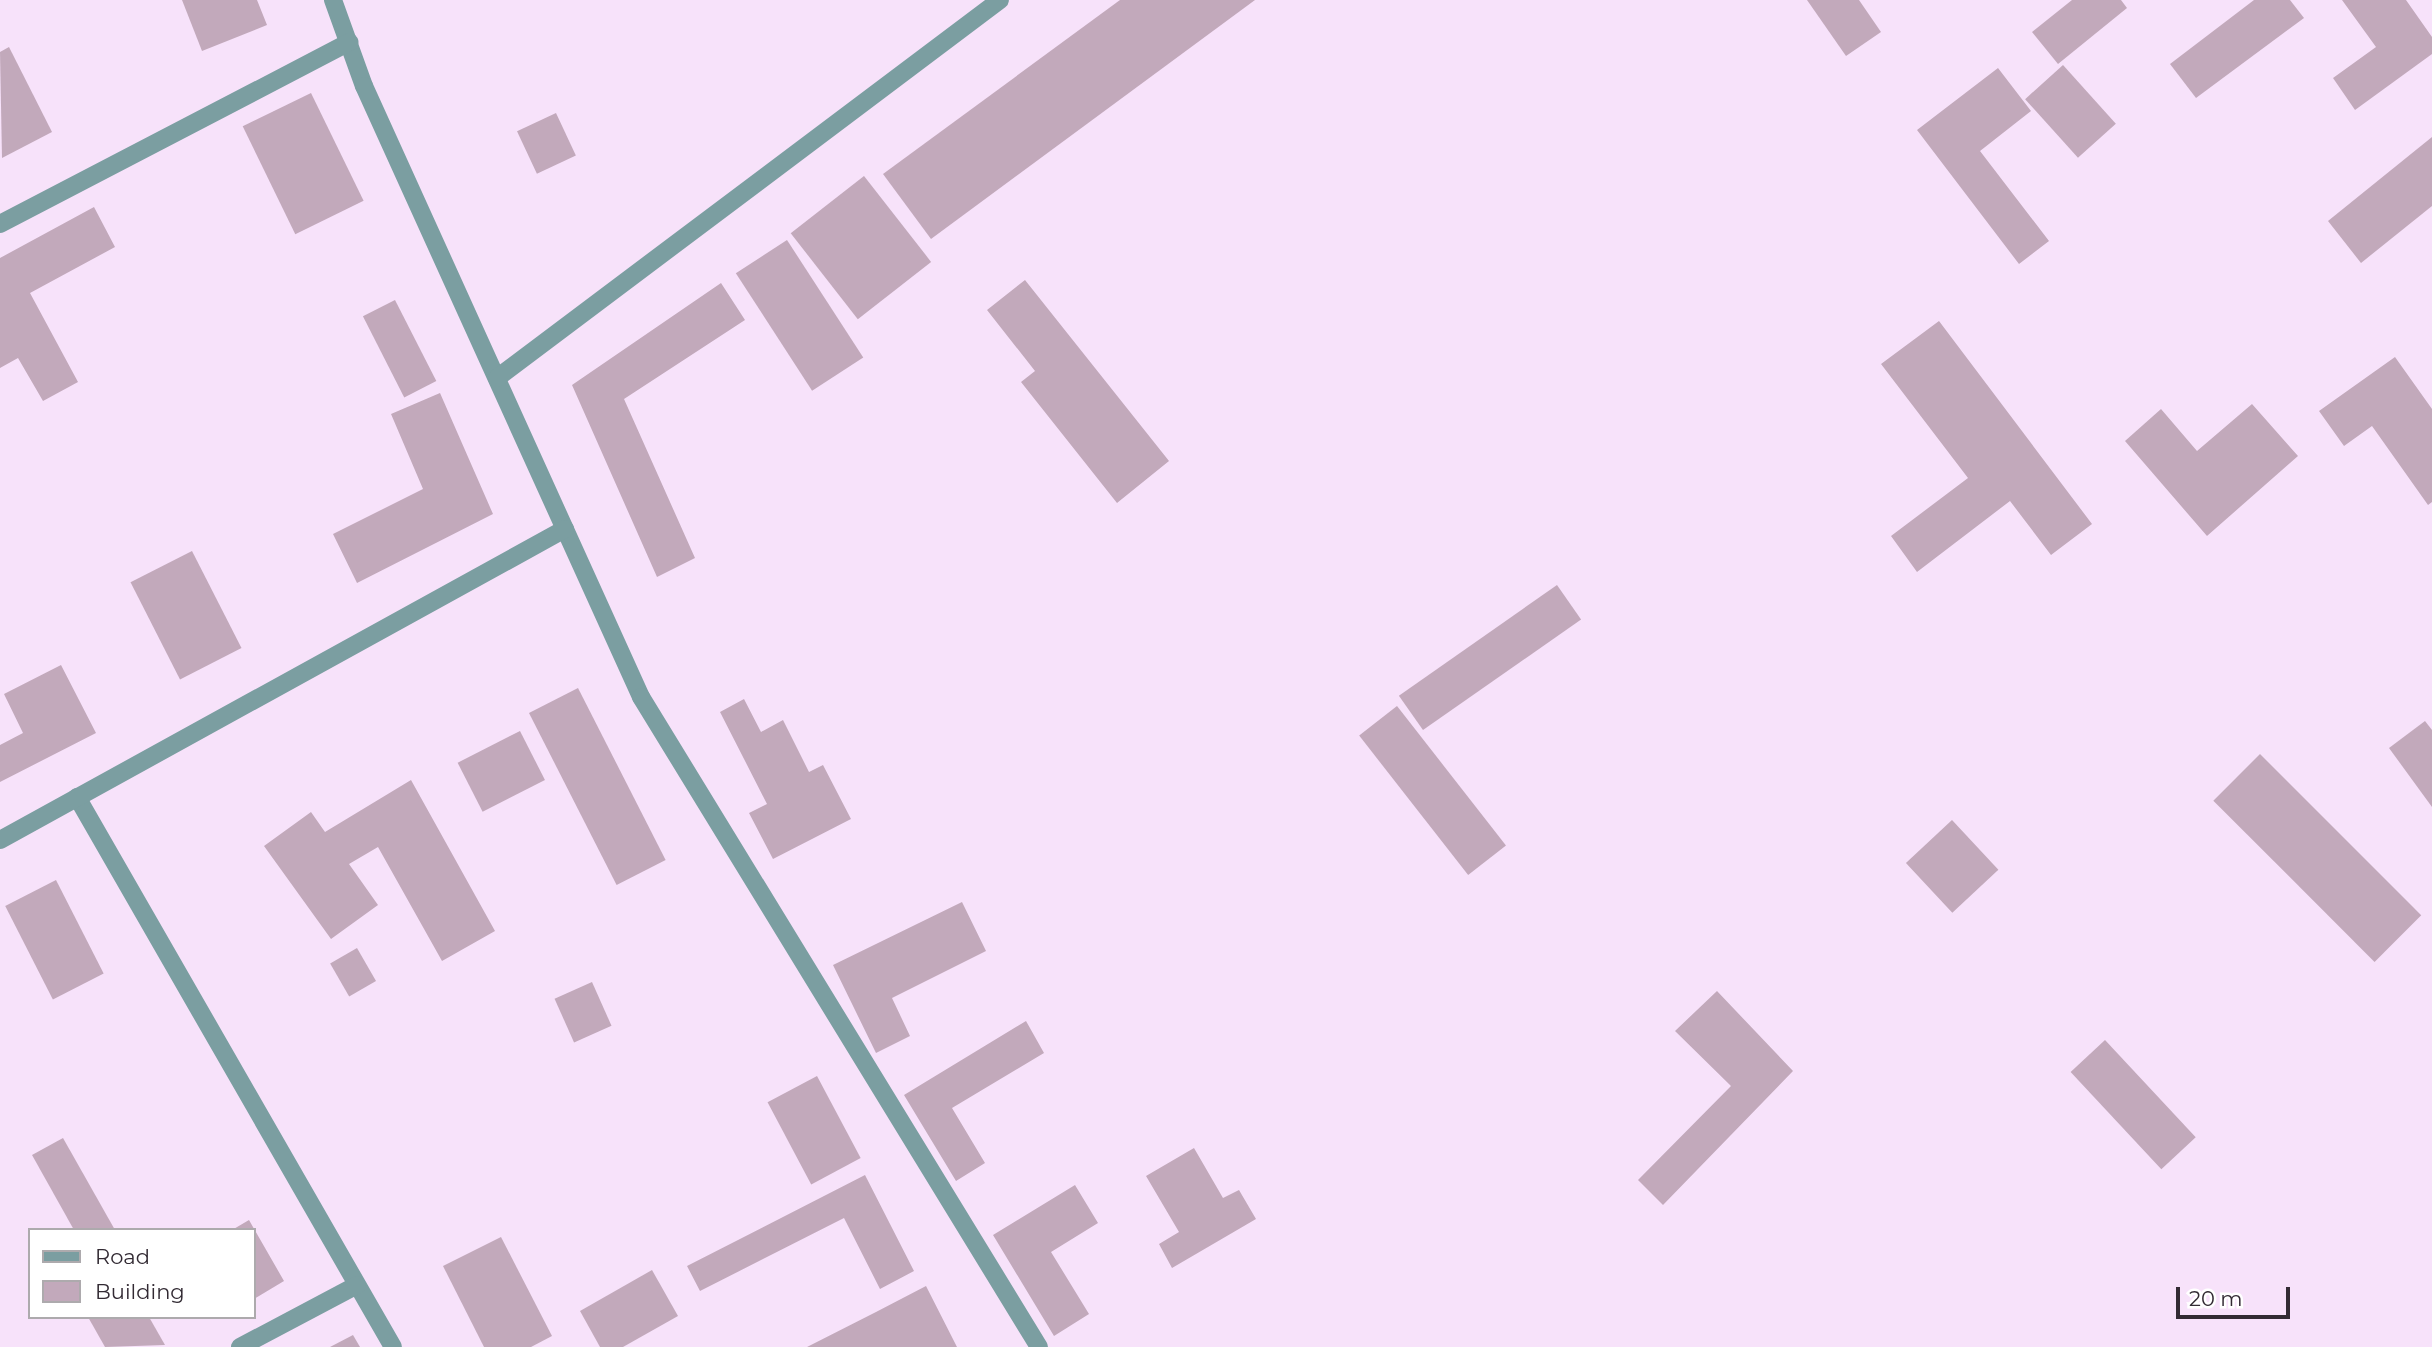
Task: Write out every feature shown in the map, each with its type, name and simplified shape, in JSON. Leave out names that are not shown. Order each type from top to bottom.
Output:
[{"type":"street","points":[[333,0],[349,43],[497,378],[641,697],[1039,1347]]},
{"type":"street","points":[[497,378],[1000,0]]},
{"type":"street","points":[[0,224],[349,43]]},
{"type":"street","points":[[0,839],[565,529]]},
{"type":"street","points":[[77,797],[393,1347]]},
{"type":"street","points":[[240,1347],[357,1285]]},
{"type":"building","points":[[182,0],[257,0],[267,25],[202,51]]},
{"type":"building","points":[[1120,0],[1255,0],[931,239],[883,174]]},
{"type":"building","points":[[1807,0],[1859,0],[1881,32],[1846,56]]},
{"type":"building","points":[[2072,0],[2121,0],[2127,8],[2058,64],[2032,32]]},
{"type":"building","points":[[2254,0],[2290,0],[2304,18],[2196,98],[2170,64]]},
{"type":"building","points":[[2342,0],[2406,0],[2432,37],[2432,54],[2355,110],[2333,78],[2376,47]]},
{"type":"building","points":[[9,47],[52,132],[2,158],[0,52]]},
{"type":"building","points":[[2063,65],[2116,124],[2078,158],[2025,99]]},
{"type":"building","points":[[1998,68],[2031,111],[1980,151],[2049,241],[2019,264],[1917,130]]},
{"type":"building","points":[[311,93],[364,201],[295,234],[243,126]]},
{"type":"building","points":[[556,113],[576,156],[537,174],[517,131]]},
{"type":"building","points":[[2432,137],[2432,206],[2361,263],[2328,221]]},
{"type":"building","points":[[864,176],[931,262],[858,319],[791,233]]},
{"type":"building","points":[[94,207],[115,247],[30,293],[78,382],[43,401],[18,358],[0,368],[0,258]]},
{"type":"building","points":[[787,240],[863,357],[812,391],[736,273]]},
{"type":"building","points":[[1025,280],[1169,461],[1117,503],[1021,382],[1035,371],[987,310]]},
{"type":"building","points":[[721,283],[745,320],[624,399],[695,558],[657,577],[572,385]]},
{"type":"building","points":[[395,300],[436,381],[404,397],[363,316]]},
{"type":"building","points":[[1939,321],[2092,524],[2051,555],[2010,501],[1917,572],[1891,536],[1968,478],[1881,364]]},
{"type":"building","points":[[2395,357],[2432,409],[2432,502],[2428,505],[2372,426],[2344,446],[2319,411]]},
{"type":"building","points":[[440,393],[493,514],[357,583],[333,534],[423,489],[391,414]]},
{"type":"building","points":[[2252,404],[2298,456],[2207,536],[2125,441],[2161,409],[2197,451]]},
{"type":"building","points":[[192,551],[241,648],[180,679],[131,582]]},
{"type":"building","points":[[1557,585],[1581,619],[1423,730],[1399,696]]},
{"type":"building","points":[[61,665],[96,733],[0,782],[0,745],[23,733],[4,694]]},
{"type":"building","points":[[578,688],[666,860],[617,885],[529,713]]},
{"type":"building","points":[[744,699],[761,732],[783,720],[809,772],[823,765],[851,819],[773,859],[749,813],[767,804],[720,712]]},
{"type":"building","points":[[1397,706],[1506,845],[1468,875],[1359,736]]},
{"type":"building","points":[[2425,721],[2432,730],[2432,807],[2389,748]]},
{"type":"building","points":[[520,731],[545,780],[483,812],[458,763]]},
{"type":"building","points":[[2260,754],[2421,915],[2375,962],[2213,801]]},
{"type":"building","points":[[411,780],[495,931],[442,961],[378,847],[349,864],[378,905],[331,939],[264,846],[311,812],[325,832]]},
{"type":"building","points":[[1952,820],[1998,870],[1952,913],[1906,863]]},
{"type":"building","points":[[56,880],[104,974],[53,999],[5,906]]},
{"type":"building","points":[[962,902],[986,951],[892,998],[910,1036],[876,1053],[833,965]]},
{"type":"building","points":[[357,948],[376,981],[349,996],[330,964]]},
{"type":"building","points":[[592,982],[612,1026],[574,1043],[555,999]]},
{"type":"building","points":[[1717,991],[1793,1071],[1663,1205],[1638,1180],[1731,1086],[1675,1031]]},
{"type":"building","points":[[1026,1021],[1044,1053],[952,1108],[985,1163],[956,1181],[904,1095]]},
{"type":"building","points":[[2105,1040],[2196,1137],[2161,1169],[2071,1072]]},
{"type":"building","points":[[817,1076],[861,1158],[811,1184],[768,1102]]},
{"type":"building","points":[[63,1138],[114,1228],[73,1228],[32,1155]]},
{"type":"building","points":[[1194,1148],[1223,1198],[1239,1190],[1256,1219],[1172,1268],[1159,1244],[1179,1232],[1146,1176]]},
{"type":"building","points":[[865,1175],[914,1271],[880,1289],[844,1218],[700,1291],[687,1266]]},
{"type":"building","points":[[1075,1185],[1098,1223],[1051,1252],[1089,1314],[1054,1336],[993,1235]]},
{"type":"building","points":[[249,1220],[254,1228],[235,1228]]},
{"type":"building","points":[[256,1232],[284,1281],[256,1298]]},
{"type":"building","points":[[501,1237],[552,1336],[531,1347],[484,1347],[443,1266]]},
{"type":"building","points":[[652,1270],[678,1316],[623,1347],[600,1347],[580,1311]]},
{"type":"building","points":[[926,1286],[957,1347],[807,1347],[876,1312]]},
{"type":"building","points":[[89,1319],[150,1319],[165,1345],[105,1347]]},
{"type":"building","points":[[353,1335],[360,1347],[330,1347]]}]
